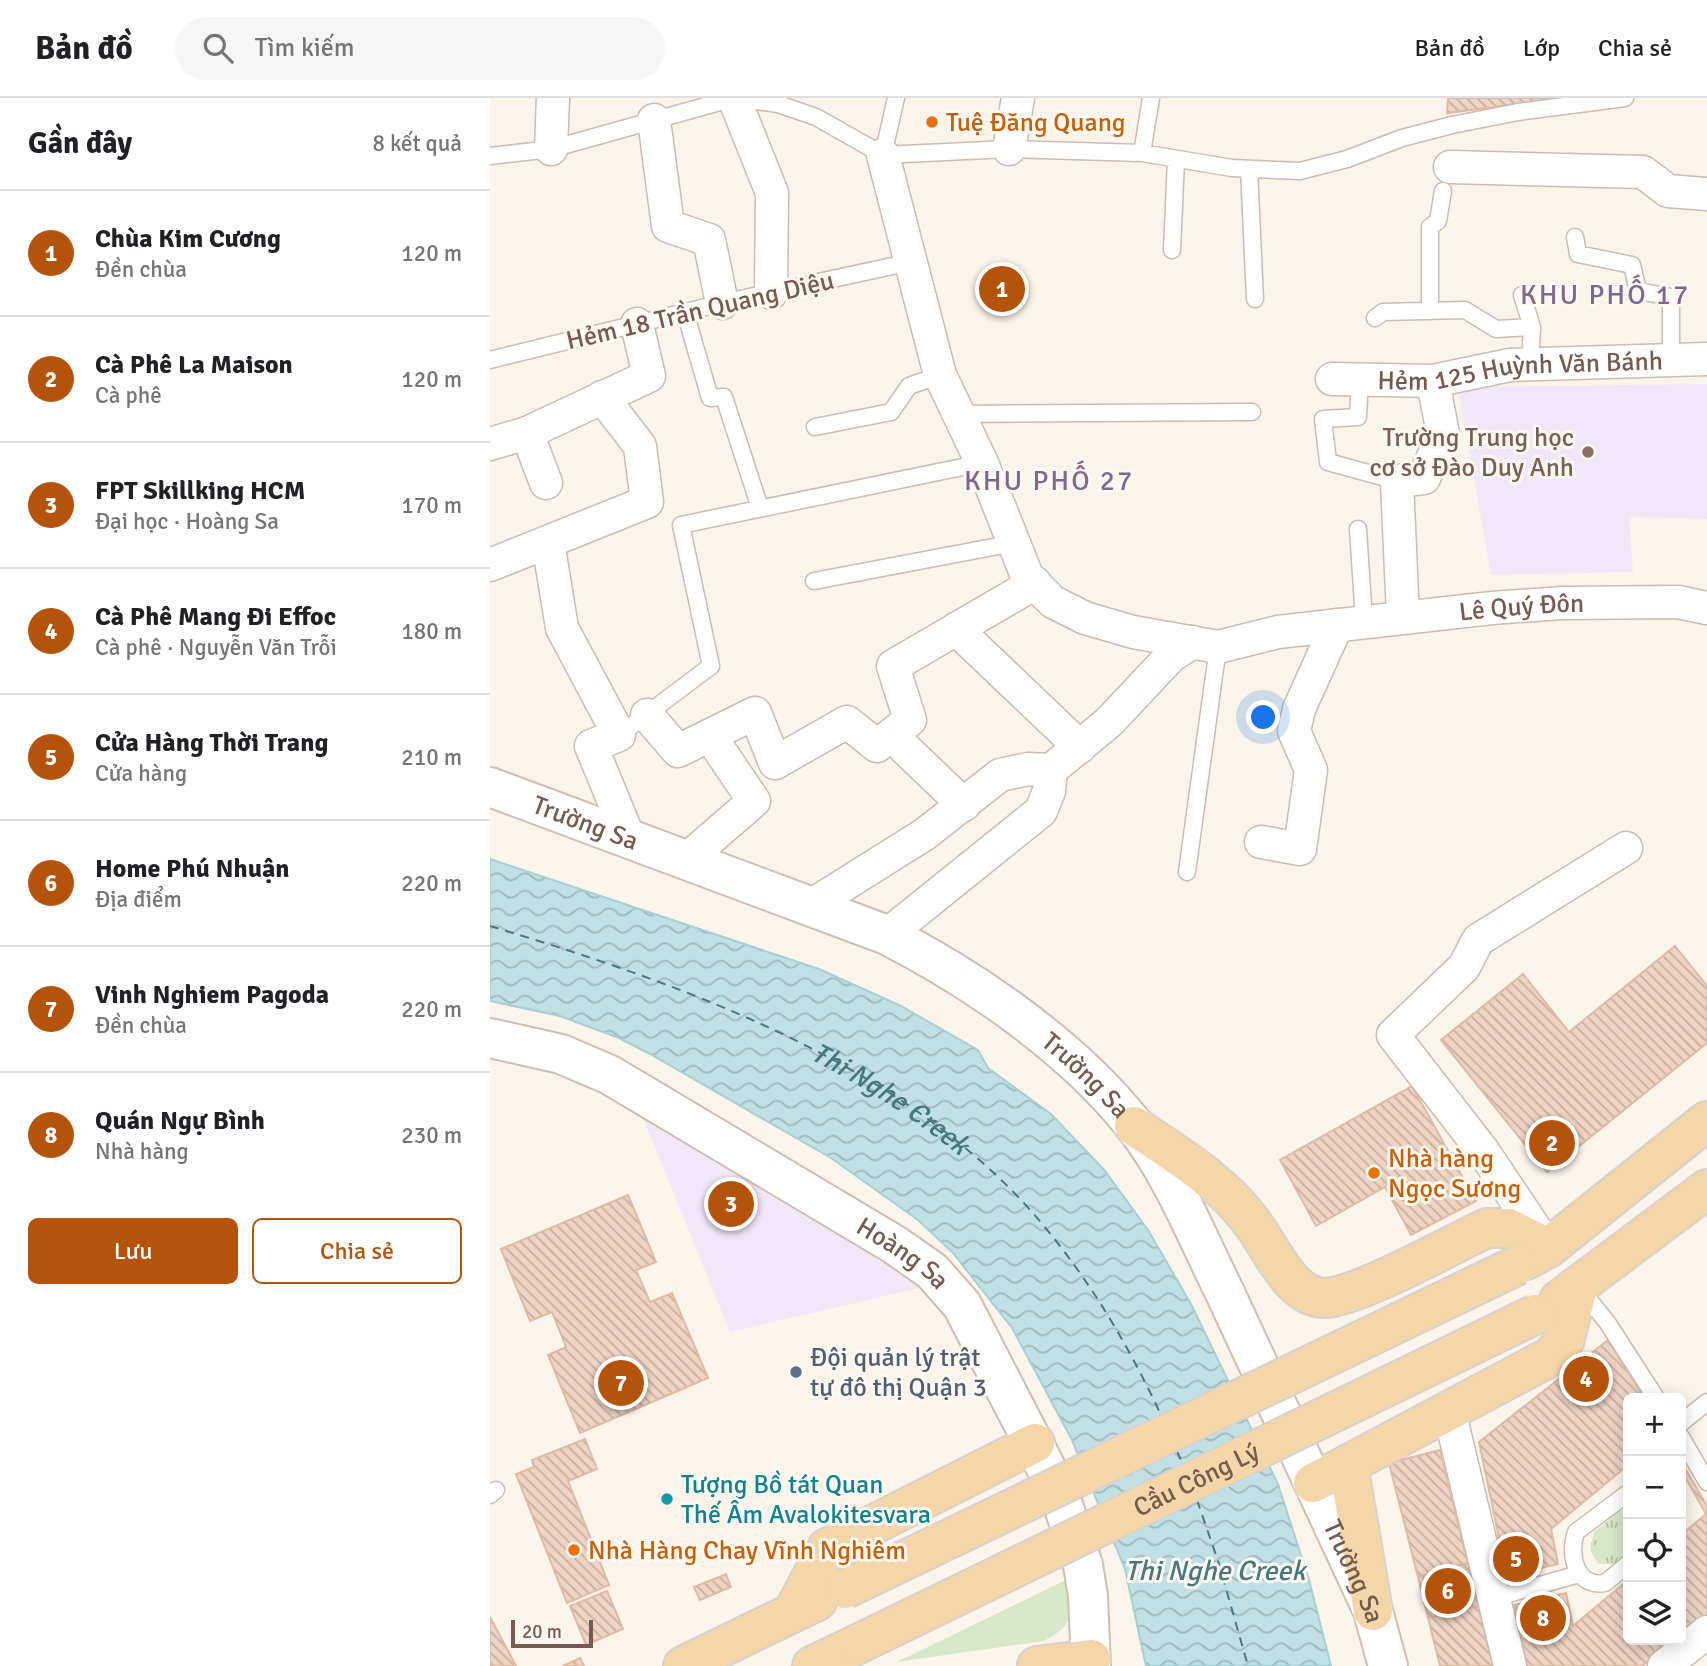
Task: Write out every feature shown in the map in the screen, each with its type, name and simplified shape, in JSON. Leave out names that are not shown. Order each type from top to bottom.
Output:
[{"type":"main road","name":"Cầu Công Lý","points":[[696,1663],[793,1612],[1533,1256],[1707,1121]]},
{"type":"main road","points":[[1134,1126],[1228,1194],[1295,1284],[1312,1295],[1327,1298],[1356,1290],[1487,1228],[1508,1228],[1533,1256]]},
{"type":"main road","name":"Cầu Công Lý","points":[[829,1661],[1536,1314],[1578,1287],[1707,1189]]},
{"type":"main road","points":[[1313,1483],[1557,1352],[1567,1335],[1578,1287]]},
{"type":"main road","points":[[793,1612],[827,1548],[1035,1443]]},
{"type":"main road","points":[[1348,1464],[1373,1611]]},
{"type":"main road","points":[[1037,1666],[1091,1663]]},
{"type":"street","points":[[551,149],[553,98]]},
{"type":"street","points":[[735,98],[772,193],[771,293]]},
{"type":"street","points":[[1009,149],[1018,98]]},
{"type":"street","points":[[654,120],[668,226],[709,240],[723,303]]},
{"type":"street","points":[[883,155],[940,375],[956,414],[982,463],[1027,576],[1053,602],[1085,618],[1133,632],[1205,644]]},
{"type":"street","points":[[1446,179],[1643,172],[1668,191],[1707,194]]},
{"type":"street","points":[[490,444],[527,433],[649,376],[638,324]]},
{"type":"street","name":"Hẻm 125 Huỳnh Văn Bánh","points":[[1346,379],[1433,381],[1510,365],[1707,359]]},
{"type":"street","points":[[1403,617],[1397,481],[1424,478],[1443,434],[1433,381]]},
{"type":"street","points":[[490,565],[647,502],[640,446],[602,397]]},
{"type":"street","points":[[527,433],[546,483]]},
{"type":"street","points":[[548,542],[562,628],[619,735],[591,746],[629,838]]},
{"type":"street","points":[[647,715],[678,751],[755,713],[775,763],[847,722],[877,746],[910,720],[893,666],[1035,583]]},
{"type":"street","name":"Lê Quý Ðôn","points":[[1205,644],[1350,623],[1562,603],[1678,602],[1707,608]]},
{"type":"street","points":[[1261,842],[1300,849],[1311,770],[1294,731],[1299,709],[1350,623]]},
{"type":"street","points":[[956,629],[1080,747]]},
{"type":"street","points":[[813,905],[925,834],[1000,775],[1028,769],[1051,770],[1109,722],[1171,656],[1205,644]]},
{"type":"street","points":[[891,735],[964,805]]},
{"type":"street","points":[[687,859],[754,801],[709,736]]},
{"type":"street","points":[[887,935],[1041,811],[1049,791],[1051,770]]},
{"type":"street","name":"Trường Sa","points":[[490,787],[813,905],[887,935],[962,977],[1029,1026],[1089,1077],[1134,1126],[1182,1204],[1373,1611],[1388,1666]]},
{"type":"street","points":[[1533,1256],[1490,1160],[1393,1035],[1464,967],[1478,940],[1626,848]]},
{"type":"street","name":"Hoàng Sa","points":[[490,1038],[561,1054],[610,1075],[914,1257],[932,1271],[962,1305],[1059,1493],[1083,1565],[1091,1663]]},
{"type":"street","points":[[1449,1410],[1510,1666]]},
{"type":"street","points":[[1664,1666],[1707,1632]]},
{"type":"lane","points":[[490,156],[551,149],[735,98],[778,104],[816,117],[883,155],[1009,149],[1142,153],[1249,169],[1300,171],[1347,159],[1402,138],[1452,125],[1518,112],[1625,98]]},
{"type":"lane","points":[[883,155],[896,98]]},
{"type":"lane","points":[[1142,153],[1152,98]]},
{"type":"lane","points":[[1172,250],[1176,160]]},
{"type":"lane","points":[[1249,169],[1255,299]]},
{"type":"lane","points":[[1430,311],[1430,227],[1438,221],[1446,179]]},
{"type":"lane","points":[[1574,237],[1578,254],[1632,265],[1638,290],[1671,297],[1671,360]]},
{"type":"lane","name":"Hẻm 18 Trần Quang Diệu","points":[[490,359],[723,303],[911,262]]},
{"type":"lane","points":[[1522,295],[1532,327],[1530,364]]},
{"type":"lane","points":[[1375,318],[1383,312],[1465,310],[1496,329],[1532,327]]},
{"type":"lane","points":[[685,312],[710,398],[724,397],[760,509]]},
{"type":"lane","points":[[815,427],[891,412],[909,386],[940,375]]},
{"type":"lane","points":[[1346,379],[1358,417],[1323,419],[1328,463],[1397,481]]},
{"type":"lane","points":[[956,414],[1252,412]]},
{"type":"lane","points":[[619,735],[711,666],[681,525],[982,463]]},
{"type":"lane","points":[[1350,623],[1358,529]]},
{"type":"lane","points":[[814,581],[1014,543]]},
{"type":"lane","points":[[1187,872],[1205,644]]},
{"type":"lane","points":[[1578,1287],[1607,1322],[1653,1393]]},
{"type":"lane","points":[[1686,1419],[1707,1402]]},
{"type":"lane","points":[[1686,1446],[1707,1482]]},
{"type":"lane","points":[[1623,1497],[1576,1532],[1572,1552],[1579,1574],[1591,1583],[1605,1583],[1623,1568]]},
{"type":"lane","points":[[1494,1598],[1579,1574]]},
{"type":"shaded area","name":"Trường Trung học cơ sở Đào Duy Anh","points":[[1707,384],[1707,519],[1629,517],[1633,572],[1491,575],[1458,387]]},
{"type":"shaded area","points":[[644,1120],[924,1287],[730,1332]]},
{"type":"green space","points":[[1621,1510],[1623,1558],[1616,1564],[1598,1564],[1590,1550],[1594,1532]]},
{"type":"green space","points":[[1070,1578],[1074,1598],[1071,1615],[1061,1630],[1043,1641],[897,1662]]},
{"type":"water","name":"Thi Nghe Creek","points":[[490,859],[819,969],[899,1005],[978,1050],[988,1068],[1051,1114],[1105,1171],[1148,1230],[1191,1304],[1278,1484],[1309,1580],[1331,1666],[1146,1666],[1125,1569],[1072,1440],[1012,1328],[953,1253],[918,1220],[831,1158],[650,1054],[619,1038],[560,1016],[490,1001]]},
{"type":"building","points":[[1448,98],[1567,98],[1447,113]]},
{"type":"building","points":[[1675,946],[1707,986],[1707,1043],[1547,1172],[1441,1040],[1523,974],[1569,1032]]},
{"type":"building","name":"Nhà hàng Ngọc Sương","points":[[1412,1086],[1476,1201],[1411,1235],[1385,1187],[1316,1226],[1280,1160]]},
{"type":"building","points":[[628,1195],[656,1262],[636,1270],[650,1302],[672,1293],[708,1378],[580,1433],[548,1355],[566,1347],[552,1312],[530,1321],[501,1249]]},
{"type":"building","points":[[1608,1340],[1641,1393],[1623,1393],[1623,1469],[1551,1529],[1558,1564],[1507,1576],[1479,1442]]},
{"type":"building","points":[[585,1439],[597,1469],[568,1481],[609,1585],[567,1603],[516,1474],[534,1467],[532,1460]]},
{"type":"building","points":[[1440,1450],[1493,1666],[1440,1666],[1389,1463]]},
{"type":"building","points":[[1686,1470],[1707,1506],[1707,1615],[1686,1631],[1686,1531],[1706,1514],[1686,1479]]},
{"type":"building","points":[[1468,1563],[1478,1606],[1428,1618],[1418,1577]]},
{"type":"building","points":[[726,1574],[731,1587],[700,1600],[694,1587]]},
{"type":"building","points":[[1623,1584],[1623,1645],[1669,1645],[1642,1666],[1527,1666],[1514,1605],[1566,1593],[1573,1626]]},
{"type":"building","points":[[607,1591],[623,1629],[586,1645],[570,1606]]},
{"type":"building","points":[[490,1617],[516,1666],[490,1666]]},
{"type":"building","points":[[580,1658],[584,1666],[563,1666]]},
{"type":"ferry route","points":[[490,926],[562,948],[709,1001],[781,1033],[851,1070],[917,1111],[978,1158],[1052,1236],[1104,1310],[1135,1362],[1162,1417]]},
{"type":"ferry route","points":[[1177,1451],[1183,1465]]},
{"type":"ferry route","points":[[1197,1500],[1219,1564],[1248,1666]]},
{"type":"place","name":"Tuệ Đăng Quang","points":[[932,122]]},
{"type":"place","name":"Chùa Kim Cương","points":[[1002,289]]},
{"type":"place","name":"Trường Trung học cơ sở Đào Duy Anh","points":[[1588,452]]},
{"type":"place","name":"Cà Phê La Maison","points":[[1552,1143]]},
{"type":"place","name":"Nhà hàng Ngọc Sương","points":[[1374,1173]]},
{"type":"place","name":"FPT Skillking HCM","points":[[731,1204]]},
{"type":"place","name":"Đội quản lý trật tự đô thị Quận 3","points":[[796,1372]]},
{"type":"place","name":"Cà Phê Mang Đi Effoc","points":[[1586,1379]]},
{"type":"place","name":"Vinh Nghiem Pagoda","points":[[621,1383]]},
{"type":"place","name":"Tượng Bồ tát Quan Thế Âm Avalokitesvara","points":[[667,1499]]},
{"type":"place","name":"Nhà Hàng Chay Vĩnh Nghiêm","points":[[574,1550]]},
{"type":"place","name":"Cửa Hàng Thời Trang","points":[[1516,1559]]},
{"type":"place","name":"Home Phú Nhuận","points":[[1448,1591]]},
{"type":"place","name":"Quán Ngự Bình","points":[[1543,1618]]},
{"type":"district","name":"KHU PHỐ 17","points":[[1605,294]]},
{"type":"district","name":"KHU PHỐ 27","points":[[1049,480]]}]
